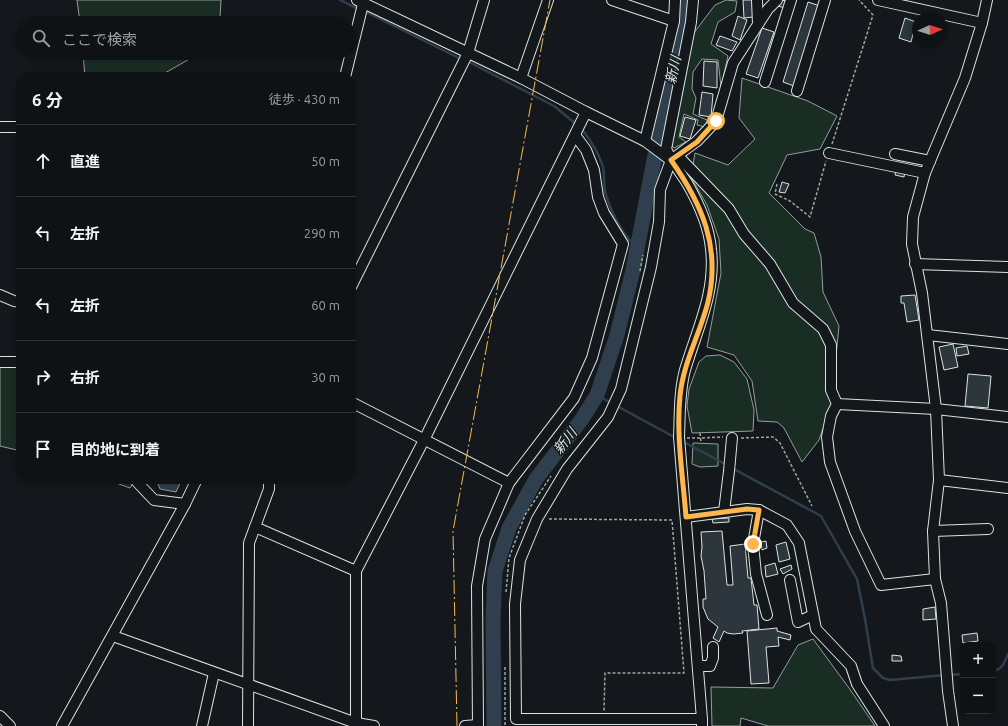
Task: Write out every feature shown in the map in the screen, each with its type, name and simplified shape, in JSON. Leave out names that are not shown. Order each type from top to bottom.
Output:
[{"type":"street","points":[[356,277],[468,53],[484,0]]},
{"type":"street","points":[[521,78],[548,0]]},
{"type":"street","points":[[612,0],[674,21]]},
{"type":"street","points":[[645,141],[674,21],[675,0]]},
{"type":"street","points":[[693,0],[691,22],[666,150],[729,209],[744,234],[770,264],[794,303],[823,330],[831,345],[831,390],[837,404],[831,416],[827,437],[830,462],[855,531],[882,585],[936,579]]},
{"type":"street","points":[[757,0],[758,24]]},
{"type":"street","points":[[356,25],[361,1],[521,78],[645,141],[674,158],[699,207],[711,248],[712,274],[708,302],[685,371],[680,395],[679,437],[702,723],[516,719],[516,604],[519,568],[520,560],[537,519],[567,470],[608,417],[621,388],[651,267],[659,222],[660,190],[674,158],[697,142],[716,121],[732,63],[768,9],[777,0]]},
{"type":"street","points":[[765,82],[791,0]]},
{"type":"street","points":[[797,91],[826,0]]},
{"type":"street","points":[[878,0],[982,23]]},
{"type":"street","points":[[953,726],[948,691],[941,604],[936,579],[933,531],[939,480],[936,409],[922,293],[912,244],[913,217],[925,173],[965,78],[982,23],[987,0]]},
{"type":"street","points":[[346,72],[349,60]]},
{"type":"street","points":[[356,724],[356,571],[425,438],[586,112]]},
{"type":"street","points":[[0,127],[16,127]]},
{"type":"street","points":[[465,726],[478,726],[478,586],[485,539],[509,482],[574,398],[592,358],[623,244],[604,213],[598,197],[594,170],[586,150],[575,135]]},
{"type":"street","points":[[828,153],[925,173]]},
{"type":"street","points":[[895,154],[930,161]]},
{"type":"street","points":[[915,264],[1008,267]]},
{"type":"street","points":[[0,295],[16,301]]},
{"type":"street","points":[[928,335],[1008,344]]},
{"type":"street","points":[[0,362],[16,362]]},
{"type":"street","points":[[356,404],[425,438],[509,482]]},
{"type":"street","points":[[837,404],[936,409],[1008,417]]},
{"type":"street","points":[[724,512],[732,438]]},
{"type":"street","points":[[939,480],[1008,488]]},
{"type":"street","points":[[139,484],[154,500],[185,504]]},
{"type":"street","points":[[62,726],[113,636],[195,484]]},
{"type":"street","points":[[248,726],[249,543],[269,488],[269,484]]},
{"type":"street","points":[[686,517],[747,509],[759,510],[787,525],[799,543],[816,629],[850,666],[857,684],[884,726]]},
{"type":"street","points":[[759,510],[753,544],[756,574],[767,615]]},
{"type":"street","points":[[255,526],[356,571]]},
{"type":"street","points":[[933,531],[988,529]]},
{"type":"street","points":[[790,580],[798,622],[813,615]]},
{"type":"street","points":[[113,636],[356,724],[374,726]]},
{"type":"street","points":[[698,666],[710,666],[713,658],[713,647]]},
{"type":"street","points":[[202,726],[214,673]]},
{"type":"street","points":[[0,716],[10,726]]},
{"type":"path","points":[[777,184],[775,194],[790,201],[810,217],[828,153],[873,15],[859,0]]},
{"type":"path","points":[[700,433],[701,443]]},
{"type":"path","points":[[679,437],[773,437],[780,443],[812,506]]},
{"type":"path","points":[[537,519],[672,520],[684,674],[605,673],[604,720]]},
{"type":"green space","points":[[77,0],[221,0],[220,16],[79,16]]},
{"type":"green space","points":[[726,0],[737,1],[735,12],[718,22],[711,44],[728,56],[721,87],[718,60],[702,59],[693,72],[692,89],[696,98],[693,114],[707,120],[705,127],[697,125],[698,120],[684,114],[679,137],[686,142],[674,148],[670,143],[693,34],[715,5]]},
{"type":"green space","points":[[84,60],[188,60],[167,72],[85,72]]},
{"type":"green space","points":[[742,78],[808,101],[837,116],[820,149],[787,155],[769,193],[805,229],[814,233],[821,257],[823,292],[839,326],[831,405],[819,440],[802,462],[784,428],[777,422],[758,421],[752,381],[734,355],[707,347],[721,273],[719,239],[707,205],[691,177],[695,153],[728,165],[755,139],[739,118]]},
{"type":"green space","points":[[720,355],[734,362],[747,379],[754,410],[753,431],[692,433],[687,406],[689,389],[699,362],[706,356]]},
{"type":"green space","points":[[0,366],[16,367],[16,450],[0,446]]},
{"type":"green space","points":[[693,443],[718,444],[718,466],[700,467],[692,464]]},
{"type":"green space","points":[[119,484],[132,484],[130,488]]},
{"type":"green space","points":[[813,639],[875,726],[768,726],[741,718],[740,726],[712,726],[711,687],[773,688],[798,645]]},
{"type":"water","points":[[158,484],[180,484],[176,492],[160,489]]},
{"type":"building","points":[[743,0],[752,0],[753,17],[744,18]]},
{"type":"building","points":[[781,0],[787,1],[785,8],[778,6]]},
{"type":"building","points":[[808,2],[820,6],[794,86],[783,82]]},
{"type":"building","points":[[738,16],[747,20],[740,40],[732,36]]},
{"type":"building","points":[[905,18],[912,21],[911,42],[899,38]]},
{"type":"building","points":[[762,28],[774,32],[758,78],[746,74]]},
{"type":"building","points":[[720,36],[737,42],[732,51],[716,45]]},
{"type":"building","points":[[704,61],[717,62],[717,88],[703,86]]},
{"type":"building","points":[[702,92],[713,94],[711,117],[699,115]]},
{"type":"building","points":[[685,117],[696,120],[690,139],[680,136]]},
{"type":"building","points":[[896,169],[905,171],[904,177],[895,175]]},
{"type":"building","points":[[782,182],[789,184],[785,193],[779,192]]},
{"type":"building","points":[[915,295],[919,320],[907,322],[904,303],[901,303],[901,296]]},
{"type":"building","points":[[953,344],[958,367],[944,370],[939,347]]},
{"type":"building","points":[[967,346],[969,354],[957,356],[956,348]]},
{"type":"building","points":[[968,374],[991,376],[988,408],[965,406]]},
{"type":"building","points":[[729,518],[729,522],[713,523],[712,519]]},
{"type":"building","points":[[722,531],[727,585],[733,585],[730,546],[745,544],[748,578],[751,578],[754,605],[757,605],[759,629],[742,631],[743,633],[733,634],[724,631],[719,642],[713,638],[718,627],[708,619],[703,607],[703,599],[706,599],[704,571],[701,556],[701,532]]},
{"type":"building","points":[[766,541],[767,548],[762,550],[761,542]]},
{"type":"building","points":[[786,542],[790,559],[779,562],[776,545]]},
{"type":"building","points":[[775,563],[778,574],[766,577],[765,566]]},
{"type":"building","points":[[791,565],[792,569],[783,574],[780,569]]},
{"type":"building","points":[[935,607],[936,619],[923,620],[923,609]]},
{"type":"building","points":[[777,628],[777,631],[791,635],[790,640],[778,637],[779,646],[766,647],[769,683],[751,684],[747,631]]},
{"type":"building","points":[[977,633],[978,641],[963,642],[962,635]]},
{"type":"building","points":[[892,655],[901,656],[902,661],[892,661]]},
{"type":"waterway","points":[[340,0],[358,9]]},
{"type":"waterway","name":"新川","points":[[657,139],[684,23],[684,0]]},
{"type":"waterway","points":[[368,13],[459,58]]},
{"type":"waterway","points":[[469,62],[554,106],[576,124]]},
{"type":"waterway","points":[[582,129],[594,147],[603,167],[604,185],[608,202],[623,231],[638,249]]},
{"type":"waterway","name":"新川","points":[[494,726],[493,620],[495,571],[509,528],[536,479],[582,419],[597,395],[617,335],[633,270],[655,155]]},
{"type":"waterway","points":[[597,395],[611,403]]},
{"type":"waterway","points":[[615,405],[676,438]]},
{"type":"waterway","points":[[682,441],[727,465]]},
{"type":"waterway","points":[[732,468],[821,516],[857,579],[873,668],[883,678],[890,680],[945,675]]},
{"type":"waterway","points":[[996,670],[1001,667],[1008,654]]},
{"type":"waterway","points":[[950,675],[960,674]]},
{"type":"power","points":[[457,726],[453,531],[550,0]]},
{"type":"route","points":[[716,121],[697,142],[671,160],[687,183],[699,207],[711,248],[712,274],[708,302],[685,371],[680,395],[679,437],[686,517],[747,509],[759,510],[753,544]]}]
